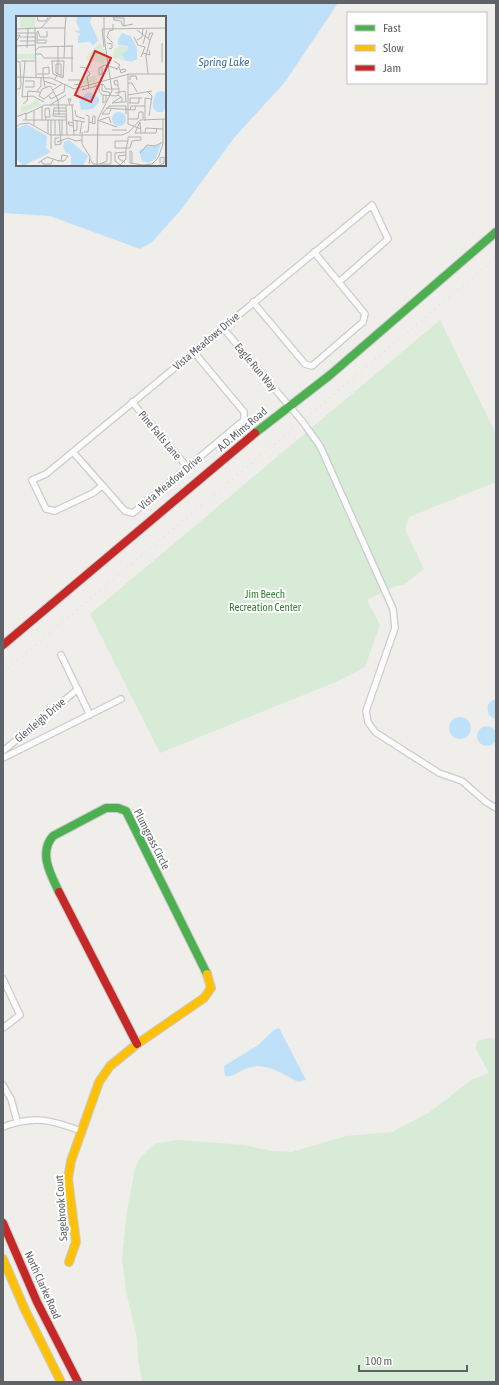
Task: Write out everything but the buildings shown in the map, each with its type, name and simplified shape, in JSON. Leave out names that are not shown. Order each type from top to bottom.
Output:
[{"type":"street","name":"Vista Meadows Drive","points":[[102,486],[94,493],[55,511],[46,509],[32,480],[46,474],[222,327],[372,205],[388,239],[339,282]]},
{"type":"street","name":"A.D. Mims Road","points":[[3,645],[275,416],[330,375],[496,232]]},
{"type":"street","points":[[253,302],[305,364],[312,366],[363,322],[365,314],[314,252]]},
{"type":"street","name":"Eagle Run Way","points":[[222,327],[290,406],[320,446],[393,609],[395,628],[366,711],[368,722],[375,732],[439,773],[462,781],[486,802],[496,808]]},
{"type":"street","name":"Vista Meadow Drive","points":[[73,452],[125,511],[133,514],[188,468],[244,420],[244,412],[193,351]]},
{"type":"street","name":"Pine Falls Lane","points":[[132,402],[188,468]]},
{"type":"street","name":"Glenleigh Drive","points":[[61,655],[90,715]]},
{"type":"street","name":"Glenleigh Drive","points":[[3,751],[78,689]]},
{"type":"street","name":"Glenleigh Drive","points":[[3,758],[121,699]]},
{"type":"street","name":"Plumgrass Circle","points":[[82,1131],[99,1082],[110,1066],[137,1044],[204,998],[211,988],[209,977],[126,811],[118,808],[106,808],[53,836],[49,840],[46,861],[50,874],[137,1044]]},
{"type":"street","points":[[3,979],[20,1015],[3,1028]]},
{"type":"street","points":[[3,1085],[11,1099],[17,1121]]},
{"type":"street","points":[[3,1127],[17,1121],[35,1119],[52,1121],[82,1131]]},
{"type":"street","name":"Sagebrook Court","points":[[69,1262],[76,1242],[68,1179],[70,1161],[82,1131]]},
{"type":"street","name":"North Clarke Road","points":[[3,1223],[37,1302],[78,1382]]},
{"type":"street","points":[[3,1259],[61,1382]]},
{"type":"green space","name":"Jim Beech Recreation Center","points":[[440,320],[496,434],[496,482],[409,517],[405,529],[424,569],[403,585],[396,586],[367,600],[380,625],[365,667],[336,682],[160,753],[90,614]]},
{"type":"green space","points":[[488,1038],[496,1039],[496,1382],[142,1382],[138,1360],[137,1339],[126,1291],[122,1257],[127,1210],[135,1169],[140,1158],[154,1144],[178,1140],[244,1145],[272,1151],[292,1152],[346,1136],[392,1132],[430,1112],[471,1080],[489,1073],[476,1049],[477,1041]]},
{"type":"water","name":"Spring Lake","points":[[3,3],[338,3],[285,82],[234,138],[180,211],[152,242],[140,249],[50,216],[3,213]]},
{"type":"water","points":[[496,699],[496,720],[489,715],[488,705]]},
{"type":"water","points":[[460,717],[468,720],[471,728],[468,736],[460,739],[452,736],[449,728],[452,720]]},
{"type":"water","points":[[487,726],[494,729],[497,736],[494,743],[487,746],[480,743],[477,736],[480,729]]},
{"type":"water","points":[[279,1028],[306,1080],[298,1082],[272,1069],[259,1066],[245,1069],[233,1075],[225,1076],[224,1066],[258,1045],[274,1030]]},
{"type":"railway","points":[[3,672],[496,258]]},
{"type":"traffic: fast","points":[[255,433],[330,375],[496,232]]},
{"type":"traffic: fast","points":[[59,892],[47,864],[46,857],[46,850],[53,836],[106,808],[118,808],[126,811],[207,974]]},
{"type":"traffic: slow","points":[[69,1262],[76,1242],[68,1179],[71,1161],[99,1082],[110,1066],[137,1044],[204,998],[211,988],[207,974]]},
{"type":"traffic: slow","points":[[3,1259],[25,1310],[61,1382]]},
{"type":"traffic: jam","points":[[3,645],[255,433]]},
{"type":"traffic: jam","points":[[59,892],[137,1044]]},
{"type":"traffic: jam","points":[[3,1223],[37,1302],[78,1382]]}]
